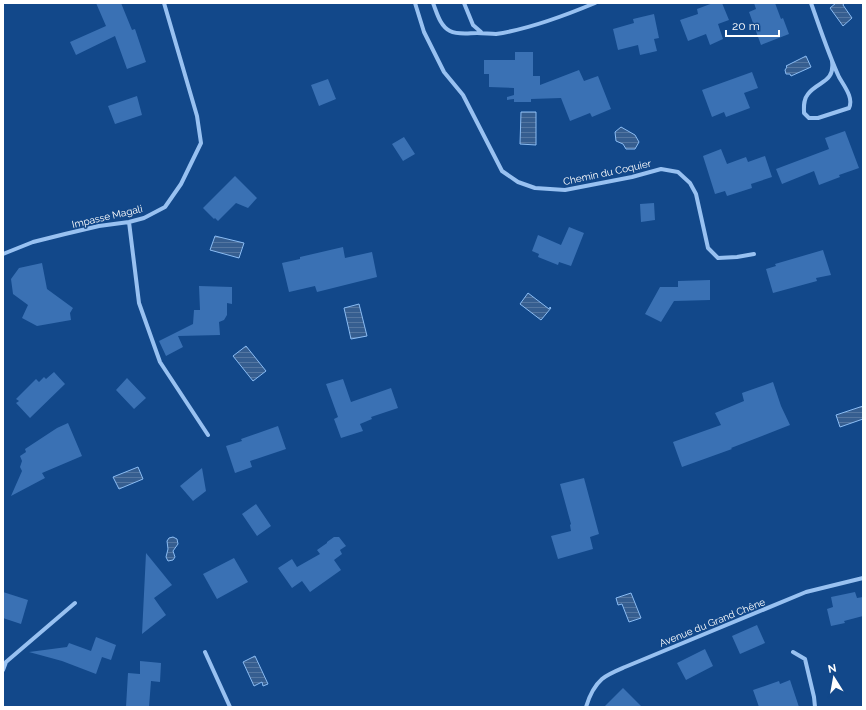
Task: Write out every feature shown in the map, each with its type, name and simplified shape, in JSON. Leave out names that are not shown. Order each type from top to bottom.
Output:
[{"type":"street","name":"Impasse Magali","points":[[3,254],[33,242],[99,226],[129,222],[144,218],[165,208],[181,184],[201,143],[197,116],[164,3]]},
{"type":"street","name":"Chemin du Coquier","points":[[415,3],[424,32],[444,72],[463,95],[502,171],[518,182],[535,188],[565,190],[632,177],[661,168],[678,172],[690,183],[696,194],[708,248],[718,258],[754,254]]},
{"type":"street","points":[[434,3],[441,24],[450,31],[460,34],[494,34],[510,31],[560,18],[595,3]]},
{"type":"street","points":[[464,3],[473,25],[482,33]]},
{"type":"street","points":[[811,3],[832,61],[849,95],[851,104],[849,108],[818,118],[809,118],[804,113],[804,104],[807,95],[828,79],[833,69],[832,61]]},
{"type":"street","points":[[129,222],[139,303],[160,362],[208,435]]},
{"type":"street","name":"Avenue du Grand Chêne","points":[[586,707],[594,688],[602,678],[625,667],[806,592],[863,578]]},
{"type":"street","points":[[3,670],[6,662],[75,604]]},
{"type":"street","points":[[205,652],[230,707]]},
{"type":"street","points":[[793,652],[805,660],[815,707]]},
{"type":"water","points":[[836,3],[844,3],[843,5],[852,18],[843,26],[830,8]]},
{"type":"water","points":[[806,56],[811,67],[791,76],[790,74],[786,74],[786,66]]},
{"type":"water","points":[[521,112],[536,112],[536,145],[520,144]]},
{"type":"water","points":[[621,127],[635,135],[639,142],[635,149],[626,149],[623,144],[616,141],[615,132]]},
{"type":"water","points":[[215,236],[244,243],[239,258],[210,250]]},
{"type":"water","points":[[528,293],[549,309],[550,307],[551,308],[541,320],[520,304]]},
{"type":"water","points":[[359,304],[367,336],[351,339],[344,308]]},
{"type":"water","points":[[246,346],[266,371],[253,381],[233,356]]},
{"type":"water","points":[[863,406],[863,419],[840,427],[836,415]]},
{"type":"water","points":[[138,467],[143,479],[119,489],[113,477]]},
{"type":"water","points":[[173,537],[177,539],[178,544],[173,551],[175,557],[173,560],[168,561],[166,557],[168,549],[167,541],[169,538]]},
{"type":"water","points":[[631,593],[641,618],[629,622],[622,604],[618,605],[616,598]]},
{"type":"water","points":[[255,656],[268,684],[263,686],[262,682],[254,686],[243,662]]},
{"type":"building","points":[[96,3],[121,3],[132,30],[135,29],[146,62],[127,69],[115,36],[76,55],[70,42],[106,26]]},
{"type":"building","points":[[713,3],[722,3],[729,20],[718,24],[723,39],[710,45],[706,34],[688,41],[680,20],[698,14],[697,9]]},
{"type":"building","points":[[754,3],[775,3],[789,34],[761,45],[749,12],[756,9]]},
{"type":"building","points":[[654,14],[659,38],[654,39],[657,51],[640,55],[638,45],[618,50],[613,29],[634,23],[633,19]]},
{"type":"building","points":[[515,52],[533,52],[533,76],[540,76],[540,85],[579,70],[584,81],[598,76],[611,109],[592,117],[590,113],[570,121],[561,98],[531,99],[531,102],[514,102],[514,99],[507,100],[507,97],[514,95],[514,88],[489,87],[489,74],[484,74],[484,60],[515,60]]},
{"type":"building","points":[[752,72],[758,88],[744,93],[750,108],[726,117],[724,112],[712,117],[702,90]]},
{"type":"building","points":[[328,79],[336,99],[319,106],[311,85]]},
{"type":"building","points":[[137,96],[142,115],[115,124],[108,106]]},
{"type":"building","points":[[845,131],[859,168],[839,175],[840,177],[819,185],[814,171],[782,184],[776,169],[829,149],[825,138]]},
{"type":"building","points":[[404,137],[415,154],[403,161],[392,144]]},
{"type":"building","points":[[721,149],[727,164],[746,157],[748,162],[765,156],[772,177],[751,184],[752,188],[727,196],[725,191],[715,194],[703,156]]},
{"type":"building","points":[[235,176],[257,198],[248,208],[236,203],[218,221],[203,208]]},
{"type":"building","points":[[654,203],[655,220],[641,222],[640,204]]},
{"type":"building","points":[[569,227],[584,233],[571,266],[559,262],[558,265],[538,257],[539,254],[532,251],[538,235],[561,245]]},
{"type":"building","points":[[343,247],[345,258],[372,252],[377,277],[317,292],[315,286],[289,292],[282,263],[300,259],[300,257]]},
{"type":"building","points":[[823,250],[831,275],[816,278],[817,281],[773,293],[766,269],[776,266],[775,264]]},
{"type":"building","points":[[42,263],[47,289],[73,308],[70,313],[71,320],[37,326],[22,318],[28,305],[13,294],[11,279],[19,268]]},
{"type":"building","points":[[710,280],[710,300],[674,301],[661,322],[645,314],[660,287],[678,287],[678,281]]},
{"type":"building","points":[[199,286],[232,287],[232,304],[227,303],[227,315],[224,320],[219,322],[220,335],[178,336],[183,347],[166,356],[159,341],[193,324],[194,310],[200,310]]},
{"type":"building","points":[[54,372],[65,384],[30,418],[16,403],[19,401],[16,399],[36,379],[39,382],[44,377],[46,379]]},
{"type":"building","points":[[127,378],[146,398],[134,409],[116,390]]},
{"type":"building","points":[[343,379],[351,402],[391,388],[398,408],[371,417],[372,419],[360,424],[363,431],[341,438],[334,419],[338,417],[326,384]]},
{"type":"building","points":[[773,382],[781,406],[790,425],[731,448],[732,449],[682,467],[673,442],[721,425],[715,413],[744,401],[742,393]]},
{"type":"building","points":[[68,423],[82,456],[42,473],[45,478],[11,496],[22,471],[20,467],[22,461],[20,456],[26,452],[25,449],[57,428]]},
{"type":"building","points":[[278,426],[286,449],[250,461],[252,467],[235,473],[226,446]]},
{"type":"building","points":[[202,468],[206,491],[193,501],[180,486]]},
{"type":"building","points":[[584,478],[599,534],[590,537],[593,549],[558,559],[551,536],[571,531],[571,524],[560,484]]},
{"type":"building","points":[[256,504],[271,526],[257,536],[242,514]]},
{"type":"building","points":[[334,537],[339,537],[346,546],[340,550],[342,554],[334,560],[341,570],[310,592],[302,581],[292,588],[278,568],[292,559],[297,567],[320,554],[317,550]]},
{"type":"building","points":[[146,553],[172,585],[154,598],[166,615],[142,634]]},
{"type":"building","points":[[234,558],[248,582],[217,599],[203,574]]},
{"type":"building","points":[[3,592],[28,600],[21,624],[3,618]]},
{"type":"building","points":[[855,592],[857,598],[863,597],[863,616],[844,621],[845,623],[831,626],[827,609],[833,607],[831,597]]},
{"type":"building","points":[[757,625],[765,643],[740,654],[732,636]]},
{"type":"building","points":[[96,637],[116,645],[111,660],[102,657],[96,674],[62,661],[29,652],[67,647],[69,643],[91,651]]},
{"type":"building","points":[[705,649],[713,666],[686,680],[677,663]]},
{"type":"building","points":[[140,661],[161,663],[160,682],[151,681],[149,707],[126,707],[128,673],[140,674]]},
{"type":"building","points":[[790,680],[799,707],[759,707],[753,690],[779,681],[780,684]]},
{"type":"building","points":[[623,688],[642,707],[604,707]]}]
